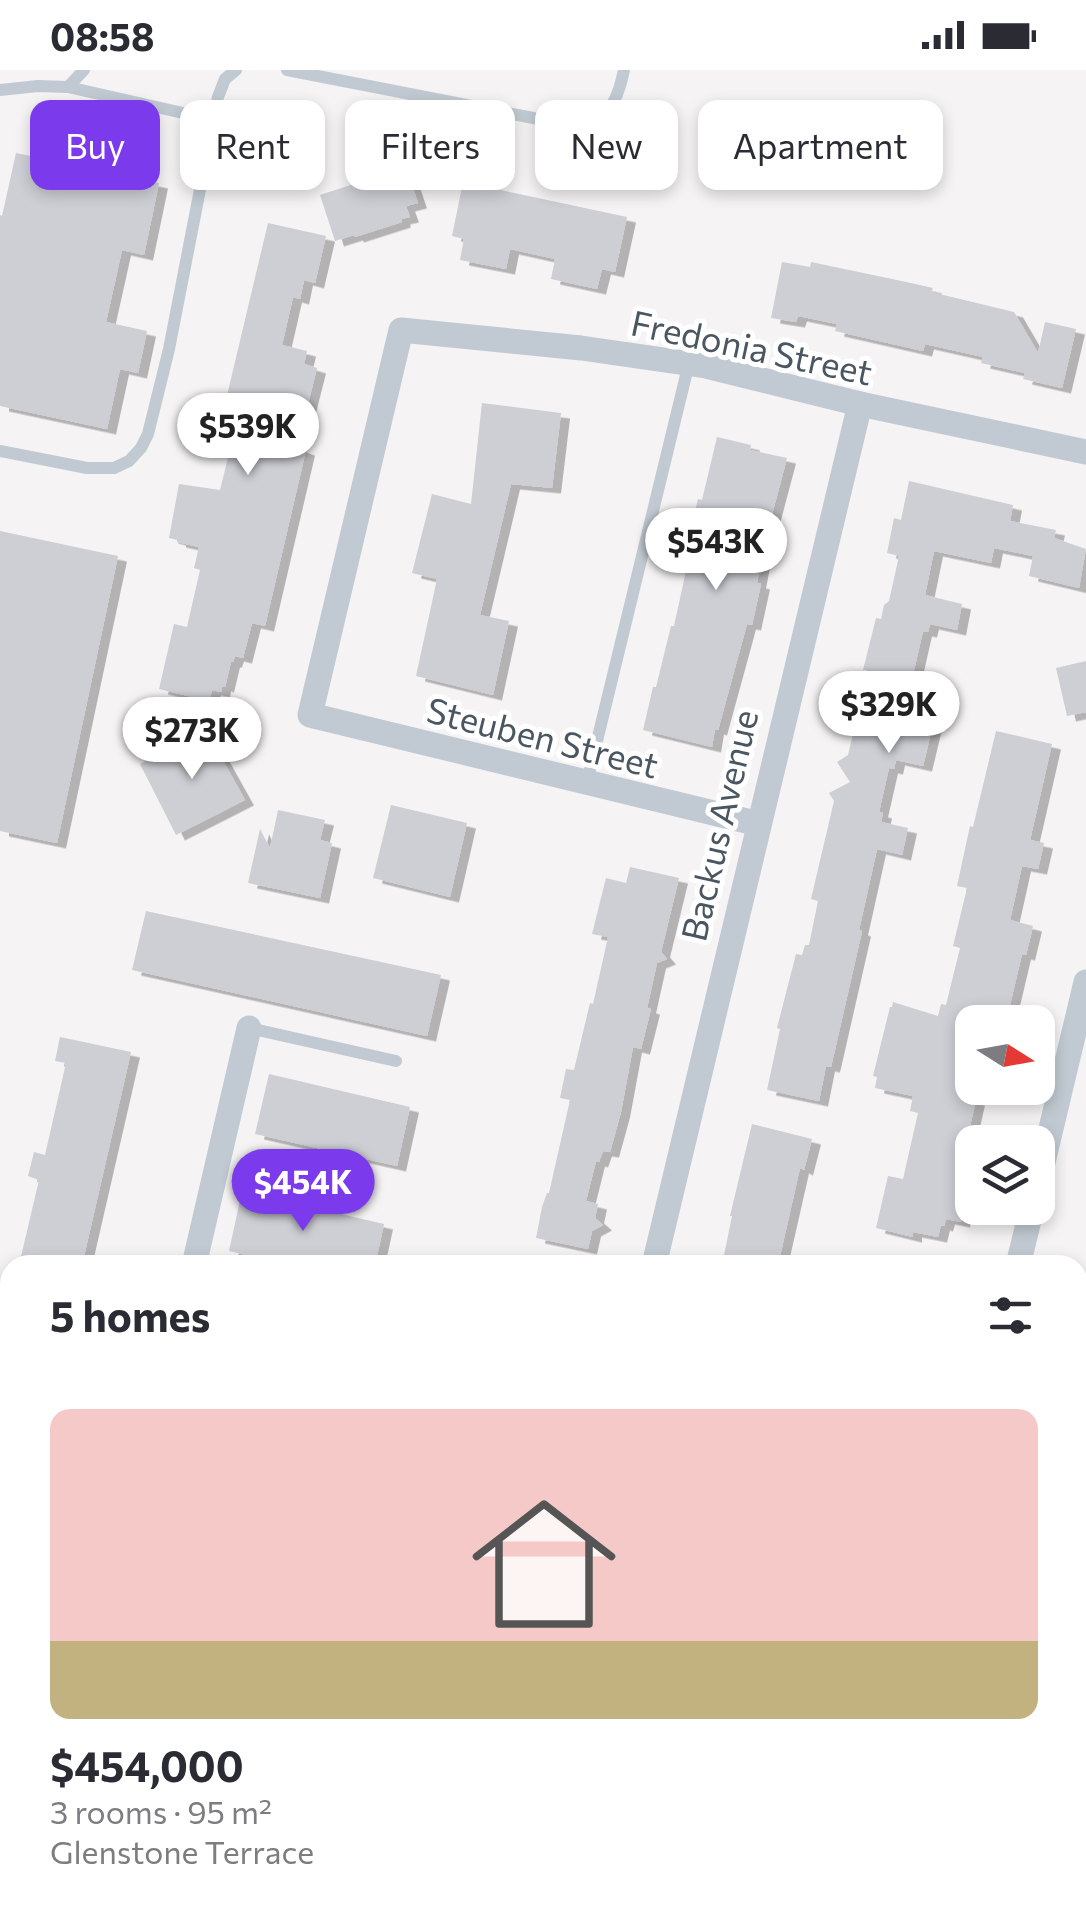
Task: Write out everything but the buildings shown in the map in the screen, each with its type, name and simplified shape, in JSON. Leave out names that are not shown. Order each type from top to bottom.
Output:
[{"type":"street","name":"Fredonia Street","points":[[310,715],[401,330],[689,363],[1086,452]]},
{"type":"street","name":"Backus Avenue","points":[[656,1255],[860,404]]},
{"type":"street","name":"Steuben Street","points":[[310,715],[759,824]]},
{"type":"street","points":[[1052,1125],[1086,982]]},
{"type":"street","points":[[196,1255],[250,1028]]},
{"type":"street","points":[[1020,1255],[1028,1225]]},
{"type":"lane","points":[[68,87],[84,70]]},
{"type":"lane","points":[[219,100],[225,78],[236,70]]},
{"type":"lane","points":[[287,70],[549,121],[574,122],[594,119],[608,110],[619,96],[624,70]]},
{"type":"lane","points":[[0,90],[68,87],[180,112]]},
{"type":"lane","points":[[0,450],[87,468],[114,468],[129,461],[141,448],[169,350],[200,190]]},
{"type":"lane","points":[[587,782],[689,363]]},
{"type":"lane","points":[[250,1028],[396,1061]]}]
